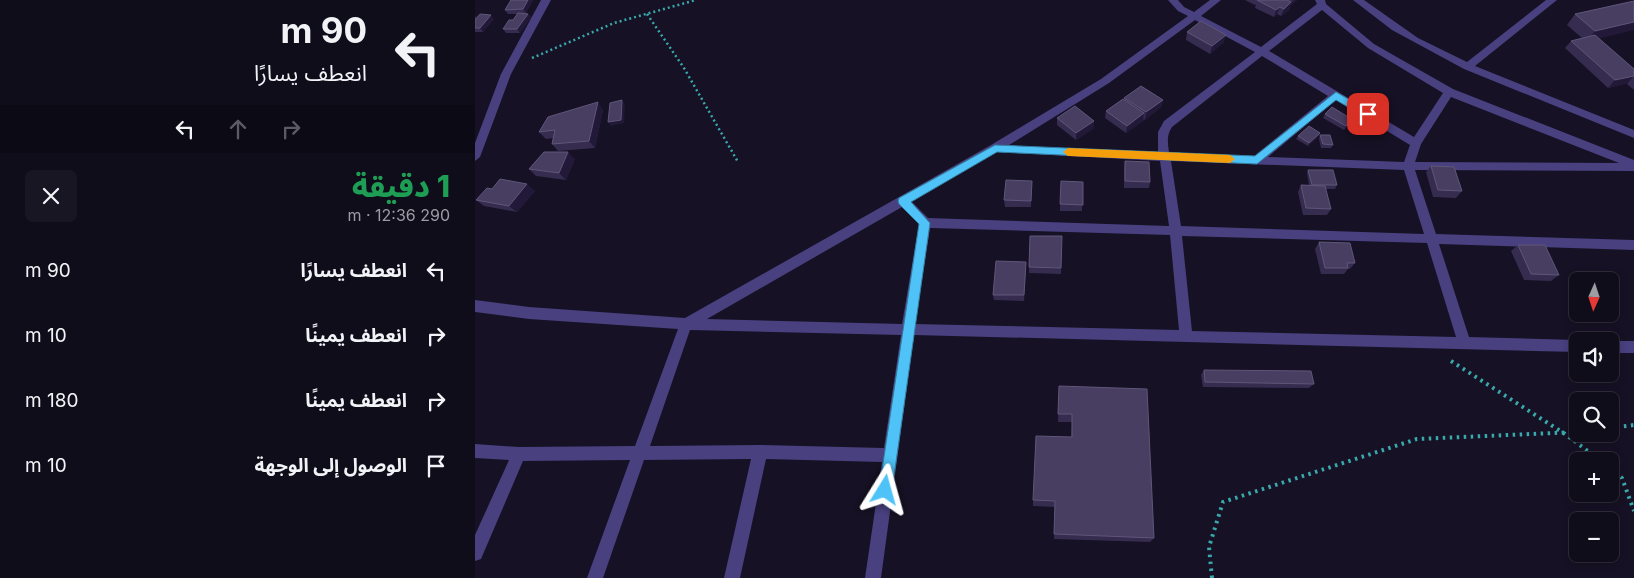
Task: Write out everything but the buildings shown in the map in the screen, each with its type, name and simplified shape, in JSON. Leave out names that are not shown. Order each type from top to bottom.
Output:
[{"type":"street","points":[[475,156],[506,74],[546,0]]},
{"type":"street","points":[[1173,0],[1177,6],[1261,52],[1416,143]]},
{"type":"street","points":[[595,578],[686,324],[995,148],[1105,81],[1216,0]]},
{"type":"street","points":[[1358,0],[1377,16],[1418,43],[1467,67],[1634,134]]},
{"type":"street","points":[[1467,67],[1552,0]]},
{"type":"street","points":[[1186,337],[1176,230],[1163,132],[1168,124],[1261,52],[1321,2],[1371,46],[1449,92],[1634,165]]},
{"type":"street","points":[[1449,92],[1416,143],[1408,166],[1465,344]]},
{"type":"street","points":[[1257,160],[1336,96]]},
{"type":"street","points":[[995,148],[1165,157],[1408,166],[1634,165]]},
{"type":"street","points":[[903,201],[925,223],[1634,245]]},
{"type":"street","points":[[873,578],[925,223]]},
{"type":"street","points":[[475,306],[529,313],[686,324],[1569,346]]},
{"type":"street","points":[[1619,347],[1634,347]]},
{"type":"street","points":[[475,452],[519,454],[760,452],[890,454]]},
{"type":"street","points":[[732,578],[760,452]]},
{"type":"street","points":[[475,553],[519,454]]},
{"type":"path","points":[[506,74],[532,58],[557,46],[613,23],[696,0]]},
{"type":"path","points":[[647,14],[673,48],[709,108],[738,162]]},
{"type":"path","points":[[1423,343],[1565,434],[1589,452]]},
{"type":"path","points":[[1619,427],[1634,425]]},
{"type":"path","points":[[1213,578],[1209,547],[1223,502],[1417,439],[1569,433]]},
{"type":"path","points":[[1619,476],[1622,478],[1634,511]]},
{"type":"slow traffic","points":[[1068,152],[1230,159]]},
{"type":"route","points":[[885,490],[925,223],[903,201],[995,148],[1257,160],[1336,96],[1368,114]]}]
